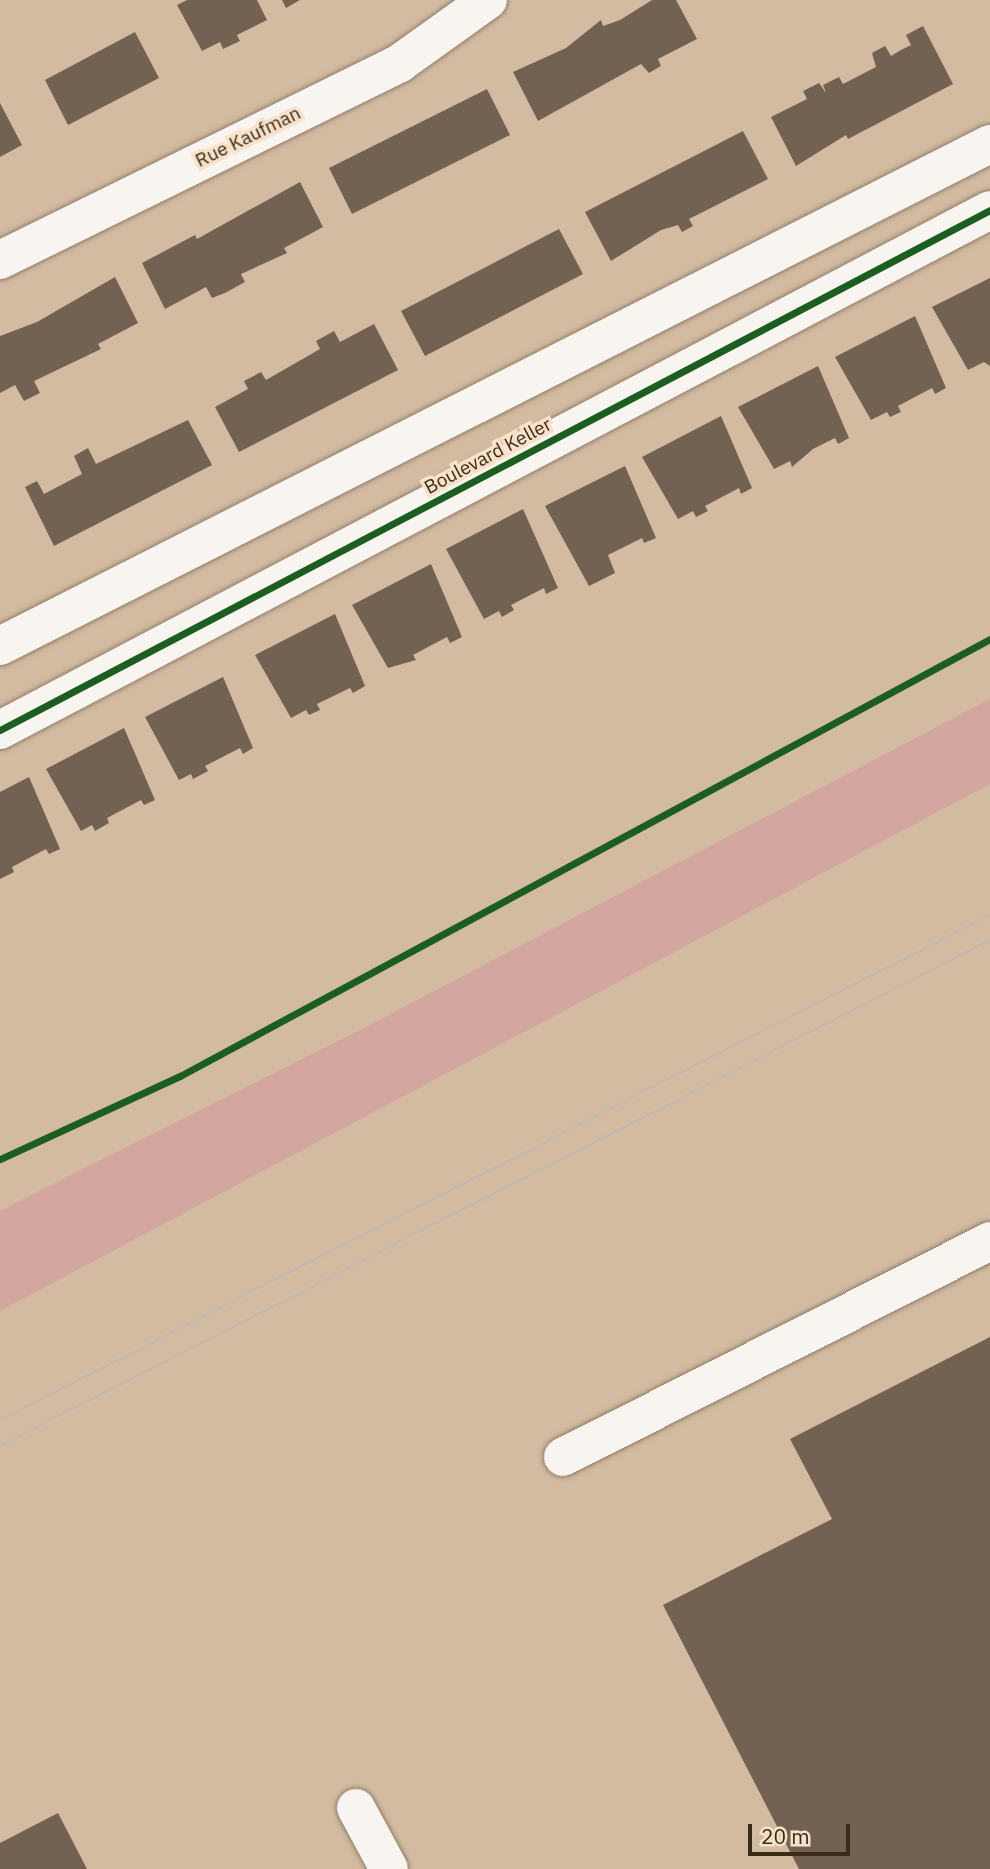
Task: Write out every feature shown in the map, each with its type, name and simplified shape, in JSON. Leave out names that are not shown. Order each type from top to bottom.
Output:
[{"type":"street","name":"Rue Kaufman","points":[[0,260],[400,63],[488,0]]},
{"type":"street","points":[[0,646],[990,144]]},
{"type":"street","name":"Boulevard Keller","points":[[0,730],[990,210]]},
{"type":"street","points":[[563,1457],[990,1241]]},
{"type":"street","points":[[356,1808],[389,1869]]},
{"type":"shaded area","points":[[990,699],[990,784],[0,1311],[0,1211],[362,1029]]},
{"type":"building","points":[[187,0],[257,0],[267,20],[237,35],[240,41],[223,49],[220,42],[202,51],[177,5]]},
{"type":"building","points":[[282,0],[300,0],[286,8]]},
{"type":"building","points":[[652,0],[676,0],[697,39],[658,59],[661,66],[649,73],[641,64],[538,121],[513,72],[566,48],[601,20],[603,26],[620,20]]},
{"type":"building","points":[[923,26],[953,84],[848,139],[846,135],[796,166],[771,117],[807,99],[803,91],[819,83],[826,93],[823,85],[839,77],[843,84],[876,67],[872,53],[885,46],[891,56],[911,45],[906,35]]},
{"type":"building","points":[[135,32],[159,78],[68,125],[45,80]]},
{"type":"building","points":[[487,89],[510,135],[352,214],[329,168]]},
{"type":"building","points":[[0,103],[22,145],[0,157]]},
{"type":"building","points":[[743,131],[768,179],[689,219],[693,226],[682,232],[678,225],[661,230],[611,261],[585,212]]},
{"type":"building","points":[[300,182],[323,227],[284,248],[287,253],[241,274],[245,282],[225,293],[212,298],[206,287],[165,309],[142,263],[195,235],[197,239]]},
{"type":"building","points":[[559,229],[583,274],[425,356],[401,311]]},
{"type":"building","points":[[115,277],[138,323],[98,344],[101,349],[34,381],[40,393],[24,401],[15,385],[0,393],[0,336],[37,322]]},
{"type":"building","points":[[990,278],[990,366],[984,362],[968,370],[932,307]]},
{"type":"building","points":[[915,316],[946,388],[935,394],[932,388],[898,406],[901,412],[890,417],[887,412],[871,420],[835,357]]},
{"type":"building","points":[[374,324],[398,370],[239,452],[215,407],[248,389],[244,381],[261,372],[266,380],[320,349],[316,341],[334,331],[340,342]]},
{"type":"building","points":[[818,366],[849,438],[838,444],[835,438],[813,449],[792,467],[790,461],[774,469],[738,407]]},
{"type":"building","points":[[721,416],[752,488],[741,494],[739,488],[705,506],[708,511],[696,517],[693,511],[678,519],[642,457]]},
{"type":"building","points":[[188,420],[212,465],[54,546],[25,487],[37,481],[44,494],[82,474],[74,456],[88,448],[96,464]]},
{"type":"building","points":[[625,466],[656,538],[644,543],[642,538],[608,555],[615,573],[589,586],[545,506]]},
{"type":"building","points":[[523,509],[558,588],[546,594],[544,588],[511,605],[514,610],[502,617],[499,611],[484,619],[446,549]]},
{"type":"building","points":[[431,564],[462,637],[450,643],[447,637],[413,655],[416,660],[388,668],[352,605]]},
{"type":"building","points":[[335,614],[365,686],[353,693],[350,688],[317,704],[320,710],[309,715],[306,710],[291,718],[255,655]]},
{"type":"building","points":[[223,677],[253,748],[243,754],[240,748],[205,766],[208,771],[193,779],[191,774],[179,780],[145,717]]},
{"type":"building","points":[[124,728],[155,800],[144,805],[141,800],[107,818],[109,823],[95,831],[92,825],[81,831],[46,769]]},
{"type":"building","points":[[29,777],[60,849],[49,854],[46,849],[12,867],[14,872],[0,879],[0,792]]},
{"type":"building","points":[[990,1337],[990,1869],[799,1869],[663,1605],[832,1519],[790,1439]]},
{"type":"building","points":[[58,1813],[87,1869],[0,1869],[0,1843]]},
{"type":"tram line","points":[[0,1420],[990,915]]},
{"type":"tram line","points":[[0,1446],[990,940]]},
{"type":"cycle path","points":[[0,730],[990,210]]},
{"type":"cycle path","points":[[0,1159],[180,1076],[990,639]]}]
